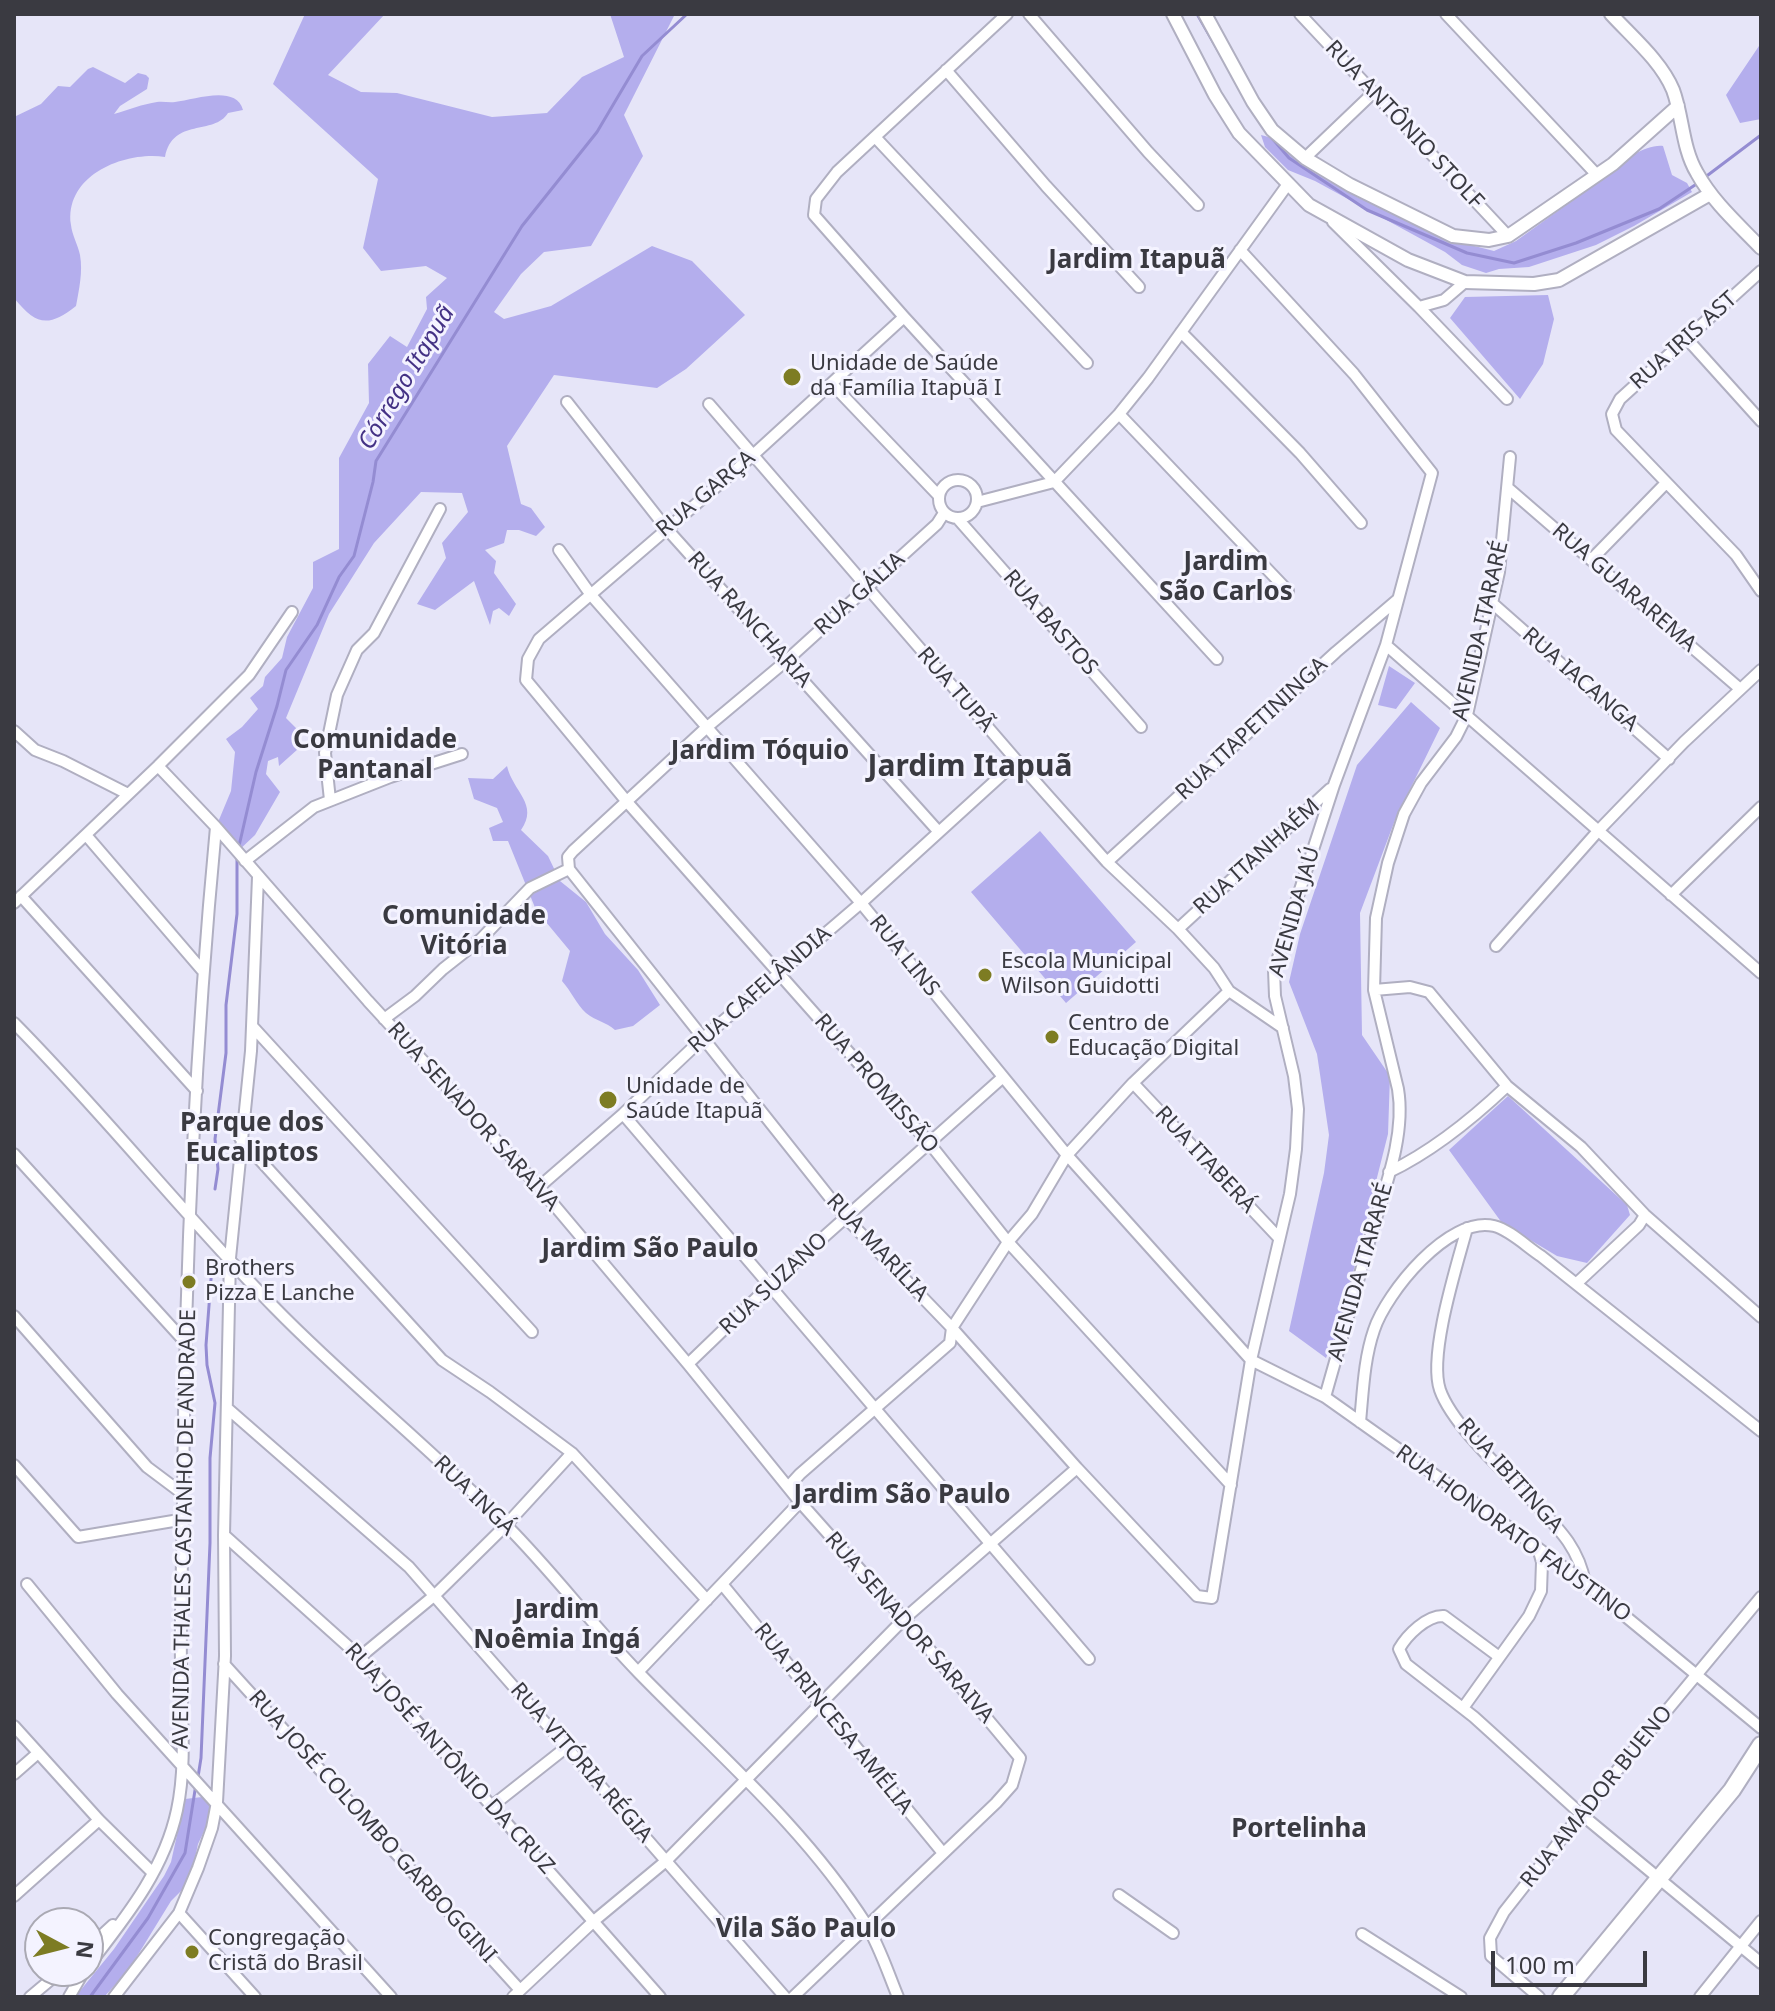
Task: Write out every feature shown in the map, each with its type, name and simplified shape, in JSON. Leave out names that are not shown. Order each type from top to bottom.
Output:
[{"type":"main road","points":[[1561,1997],[1732,1790],[1761,1745]]},
{"type":"main road","points":[[1732,1790],[1749,1779],[1761,1764]]},
{"type":"street","points":[[1007,14],[822,189],[816,199],[814,215],[1217,659]]},
{"type":"street","points":[[1029,14],[1198,205]]},
{"type":"street","points":[[1173,14],[1215,95],[1239,133],[1309,205],[1408,260],[1465,282],[1518,284],[1559,280],[1707,190]]},
{"type":"street","points":[[1205,14],[1253,102],[1272,130],[1305,158],[1363,192],[1453,236],[1489,240],[1508,236],[1597,175],[1678,106]]},
{"type":"street","name":"RUA ANTÔNIO STOLF","points":[[1300,14],[1508,236]]},
{"type":"street","points":[[1446,14],[1597,175]]},
{"type":"street","points":[[1611,14],[1663,73],[1672,88],[1687,150],[1707,190],[1761,248]]},
{"type":"street","points":[[946,70],[1139,287]]},
{"type":"street","points":[[1305,158],[1373,93]]},
{"type":"street","points":[[875,137],[1087,363]]},
{"type":"street","points":[[832,384],[939,496],[944,513],[958,519],[968,515],[977,502],[1054,482],[1119,414],[1288,184]]},
{"type":"street","points":[[1329,218],[1507,399]]},
{"type":"street","name":"AVENIDA JAÚ","points":[[1212,1598],[1251,1360],[1290,1194],[1298,1109],[1292,1058],[1273,982],[1274,970],[1334,785],[1386,645],[1432,473],[1354,374],[1240,250]]},
{"type":"street","name":"RUA IRIS AST","points":[[1666,483],[1616,430],[1612,414],[1620,399],[1761,271]]},
{"type":"street","points":[[1419,307],[1444,300],[1465,282]]},
{"type":"street","name":"RUA GARÇA","points":[[526,680],[528,659],[533,647],[752,456],[904,317]]},
{"type":"street","points":[[1181,332],[1300,453],[1361,523]]},
{"type":"street","points":[[1688,340],[1761,421]]},
{"type":"street","name":"RUA RANCHARIA","points":[[567,402],[666,528],[938,831]]},
{"type":"street","name":"RUA TUPÃ","points":[[709,404],[1107,862],[1178,929],[1214,968],[1229,991],[1283,1028]]},
{"type":"street","points":[[1119,414],[1288,591]]},
{"type":"street","name":"AVENIDA ITARARÉ","points":[[1325,1397],[1389,1172],[1399,1123],[1400,1102],[1374,990],[1376,918],[1397,834],[1421,783],[1456,737],[1467,715],[1499,572],[1510,457]]},
{"type":"street","points":[[939,496],[949,482],[961,481],[972,487],[977,502]]},
{"type":"street","points":[[1591,560],[1666,483],[1736,555],[1761,591]]},
{"type":"street","name":"RUA GUARAREMA","points":[[1508,488],[1739,688]]},
{"type":"street","points":[[330,800],[325,753],[337,695],[357,650],[374,633],[440,509]]},
{"type":"street","name":"RUA GÁLIA","points":[[569,869],[568,857],[706,728],[786,661],[937,524],[944,513]]},
{"type":"street","name":"RUA BASTOS","points":[[958,519],[1141,727]]},
{"type":"street","name":"RUA LINS","points":[[559,550],[591,595],[861,903],[1067,1155],[1251,1360]]},
{"type":"street","name":"RUA ITAPETININGA","points":[[1107,862],[1398,599]]},
{"type":"street","name":"RUA IACANGA","points":[[1491,602],[1669,759]]},
{"type":"street","points":[[197,1091],[18,900],[249,675],[292,612]]},
{"type":"street","points":[[1386,645],[1761,973]]},
{"type":"street","points":[[1496,946],[1599,830],[1739,688],[1761,670]]},
{"type":"street","name":"RUA PROMISSÃO","points":[[526,680],[628,803],[930,1144],[1008,1242],[1231,1485]]},
{"type":"street","points":[[14,731],[35,750],[128,794]]},
{"type":"street","points":[[245,861],[287,825],[330,800],[462,754]]},
{"type":"street","name":"RUA CAFELÂNDIA","points":[[539,1187],[1017,761]]},
{"type":"street","name":"RUA SENADOR SARAIVA","points":[[158,766],[539,1187],[800,1502],[904,1619],[1020,1758],[1012,1785],[943,1853]]},
{"type":"street","name":"RUA ITANHAÉM","points":[[1178,929],[1334,785]]},
{"type":"street","points":[[1671,895],[1761,807]]},
{"type":"street","name":"AVENIDA THALES CASTANHO DE ANDRADE","points":[[104,1946],[138,1902],[170,1835],[177,1810],[182,1766],[180,1607],[185,1519],[189,1219],[202,970],[216,827]]},
{"type":"street","points":[[86,835],[202,970]]},
{"type":"street","points":[[384,1019],[481,939],[530,888],[569,869]]},
{"type":"street","name":"RUA MARÍLIA","points":[[569,869],[846,1218],[952,1328],[1197,1596],[1212,1598]]},
{"type":"street","name":"AVENIDA THALES CASTANHO DE ANDRADE","points":[[120,1995],[179,1913],[212,1828],[217,1802],[224,1664],[230,1258],[252,1026],[258,877]]},
{"type":"street","points":[[1374,990],[1410,987],[1429,992],[1507,1086],[1581,1147],[1645,1215],[1761,1317]]},
{"type":"street","points":[[789,1486],[950,1343],[952,1328],[1008,1242],[1032,1214],[1067,1155],[1133,1083],[1229,991]]},
{"type":"street","name":"RUA INGÁ","points":[[14,1023],[189,1219],[274,1307],[506,1525],[638,1672],[746,1778],[817,1856],[867,1926],[898,1997]]},
{"type":"street","points":[[252,1026],[532,1332]]},
{"type":"street","name":"RUA SUZANO","points":[[688,1364],[770,1285],[1003,1077]]},
{"type":"street","name":"RUA ITABERÁ","points":[[1133,1083],[1278,1237]]},
{"type":"street","points":[[1389,1172],[1421,1156],[1483,1109],[1507,1086]]},
{"type":"street","points":[[623,1114],[1089,1659]]},
{"type":"street","points":[[240,1138],[442,1360],[572,1453],[707,1600]]},
{"type":"street","points":[[14,1154],[186,1343]]},
{"type":"street","points":[[1577,1283],[1639,1225],[1645,1215]]},
{"type":"street","points":[[1360,1422],[1373,1330],[1385,1306],[1415,1267],[1436,1248],[1467,1228],[1494,1226],[1577,1283],[1761,1431]]},
{"type":"street","name":"RUA IBITINGA","points":[[1467,1228],[1443,1327],[1438,1374],[1440,1389],[1457,1418],[1576,1551],[1585,1583]]},
{"type":"street","points":[[14,1316],[147,1467],[183,1494]]},
{"type":"street","name":"RUA HONORATO FAUSTINO","points":[[1251,1360],[1325,1397],[1538,1548],[1761,1728]]},
{"type":"street","name":"RUA VITÓRIA RÉGIA","points":[[227,1408],[409,1567],[785,1997]]},
{"type":"street","points":[[360,1657],[435,1595],[506,1525],[572,1453]]},
{"type":"street","points":[[14,1465],[78,1537],[185,1519]]},
{"type":"street","points":[[516,1994],[595,1920],[666,1861],[904,1619],[1077,1468]]},
{"type":"street","points":[[638,1672],[800,1502]]},
{"type":"street","name":"RUA JOSÉ ANTÔNIO DA CRUZ","points":[[224,1535],[360,1657],[595,1920],[657,1996]]},
{"type":"street","points":[[1463,1708],[1529,1616],[1541,1591],[1542,1562],[1538,1548]]},
{"type":"street","points":[[27,1584],[117,1694],[391,1997]]},
{"type":"street","name":"RUA PRINCESA AMÉLIA","points":[[722,1584],[943,1853]]},
{"type":"street","name":"RUA AMADOR BUENO","points":[[1539,1997],[1491,1956],[1490,1938],[1504,1912],[1761,1597]]},
{"type":"street","points":[[1498,1656],[1444,1616],[1431,1617],[1402,1644],[1400,1655],[1406,1664],[1463,1708],[1581,1814],[1761,1963]]},
{"type":"street","name":"RUA JOSÉ COLOMBO GARBOGGINI","points":[[224,1664],[270,1712],[516,1994]]},
{"type":"street","points":[[14,1726],[99,1820],[153,1873]]},
{"type":"street","points":[[492,1806],[568,1746]]},
{"type":"street","points":[[14,1774],[38,1753]]},
{"type":"street","points":[[14,1896],[99,1820]]},
{"type":"street","points":[[793,1997],[943,1853]]},
{"type":"street","points":[[1119,1895],[1173,1933]]},
{"type":"street","points":[[104,1933],[138,1902]]},
{"type":"street","points":[[179,1913],[255,1997]]},
{"type":"street","points":[[1700,1997],[1761,1921]]},
{"type":"street","points":[[1362,1934],[1461,1997]]},
{"type":"shaded area","points":[[305,14],[385,14],[328,75],[361,92],[397,93],[492,117],[547,113],[582,77],[624,57],[610,14],[675,14],[624,115],[643,156],[591,246],[544,252],[521,274],[494,312],[504,319],[551,306],[652,246],[692,261],[745,315],[686,369],[657,388],[554,375],[507,446],[521,504],[531,508],[545,527],[536,536],[519,530],[507,530],[504,543],[485,550],[496,561],[494,573],[516,604],[509,616],[499,608],[493,611],[490,625],[474,581],[435,610],[417,604],[446,558],[442,543],[468,512],[462,493],[421,492],[374,543],[329,614],[286,718],[301,733],[298,749],[279,766],[278,757],[268,761],[266,774],[280,792],[255,835],[237,852],[216,827],[231,791],[235,752],[226,739],[258,709],[250,698],[263,686],[265,677],[282,658],[287,637],[313,588],[313,562],[339,549],[339,458],[369,403],[368,364],[390,336],[407,347],[427,309],[426,297],[447,278],[426,266],[381,271],[363,248],[378,179],[273,84]]},
{"type":"shaded area","points":[[1761,43],[1761,119],[1740,123],[1726,95]]},
{"type":"shaded area","points":[[93,67],[125,83],[138,73],[149,78],[147,89],[120,106],[114,114],[152,103],[214,96],[232,98],[239,102],[243,110],[228,113],[213,124],[176,136],[165,157],[132,158],[100,170],[87,180],[77,192],[71,207],[72,229],[81,261],[76,306],[58,318],[43,320],[29,314],[14,298],[14,117],[41,104],[58,86],[70,87]]},
{"type":"shaded area","points":[[1261,135],[1280,140],[1302,160],[1357,197],[1451,240],[1494,251],[1516,241],[1642,150],[1663,146],[1672,175],[1687,183],[1692,192],[1596,245],[1529,267],[1486,273],[1462,265],[1445,252],[1315,181],[1288,170],[1265,147]]},
{"type":"shaded area","points":[[1548,295],[1554,319],[1543,364],[1520,399],[1450,318],[1465,297]]},
{"type":"shaded area","points":[[1389,666],[1415,683],[1396,709],[1378,705]]},
{"type":"shaded area","points":[[1411,702],[1440,728],[1395,820],[1360,913],[1362,1035],[1390,1076],[1388,1134],[1340,1324],[1326,1358],[1289,1331],[1324,1173],[1329,1135],[1317,1054],[1289,982],[1300,934],[1357,765]]},
{"type":"shaded area","points":[[507,766],[526,805],[526,821],[521,830],[548,856],[560,881],[586,902],[605,934],[638,970],[660,1005],[633,1026],[615,1030],[590,1016],[580,1006],[562,981],[570,951],[536,910],[508,841],[493,841],[489,828],[503,822],[497,808],[474,799],[468,778],[493,779]]},
{"type":"shaded area","points":[[1040,831],[1136,942],[1066,1003],[971,892]]},
{"type":"shaded area","points":[[1508,1096],[1627,1205],[1630,1215],[1587,1263],[1557,1256],[1502,1223],[1449,1150]]},
{"type":"shaded area","points":[[202,1797],[210,1802],[208,1823],[184,1888],[171,1901],[128,1971],[104,1997],[75,1997],[83,1987],[104,1987],[104,1961],[171,1862],[185,1799]]},
{"type":"waterway","name":"Córrego Itapuã","points":[[239,846],[256,772],[286,670],[317,625],[339,577],[354,556],[376,461],[522,226],[597,132],[642,56],[687,14]]},
{"type":"waterway","points":[[1197,14],[1235,80]]},
{"type":"waterway","points":[[1704,178],[1761,135]]},
{"type":"waterway","points":[[1271,137],[1289,158],[1367,210],[1467,253],[1514,263],[1576,243],[1659,209],[1698,183]]},
{"type":"waterway","name":"Córrego Itapuã","points":[[215,1189],[218,1169],[215,1139],[226,1053],[226,1005],[237,914],[237,857]]},
{"type":"waterway","points":[[198,1777],[210,1543],[210,1458],[215,1403],[206,1345],[212,1266]]},
{"type":"waterway","points":[[90,1997],[148,1918],[185,1853],[196,1784]]},
{"type":"place","name":"Unidade de Saúde da Família Itapuã I","points":[[792,377]]},
{"type":"place","name":"Escola Municipal Wilson Guidotti","points":[[985,975]]},
{"type":"place","name":"Centro de Educação Digital","points":[[1052,1037]]},
{"type":"place","name":"Unidade de Saúde Itapuã","points":[[608,1100]]},
{"type":"place","name":"Brothers Pizza E Lanche","points":[[189,1282]]},
{"type":"place","name":"Congregação Cristã do Brasil","points":[[192,1952]]},
{"type":"district","name":"Jardim Itapuã","points":[[1137,261]]},
{"type":"district","name":"Jardim São Carlos","points":[[1226,578]]},
{"type":"district","name":"Jardim Tóquio","points":[[760,752]]},
{"type":"district","name":"Comunidade Pantanal","points":[[375,756]]},
{"type":"district","name":"Jardim Itapuã","points":[[970,767]]},
{"type":"district","name":"Comunidade Vitória","points":[[464,932]]},
{"type":"district","name":"Parque dos Eucaliptos","points":[[252,1139]]},
{"type":"district","name":"Jardim São Paulo","points":[[650,1250]]},
{"type":"district","name":"Jardim São Paulo","points":[[902,1496]]},
{"type":"district","name":"Jardim Noêmia Ingá","points":[[557,1626]]},
{"type":"district","name":"Portelinha","points":[[1299,1830]]},
{"type":"district","name":"Vila São Paulo","points":[[806,1930]]}]
